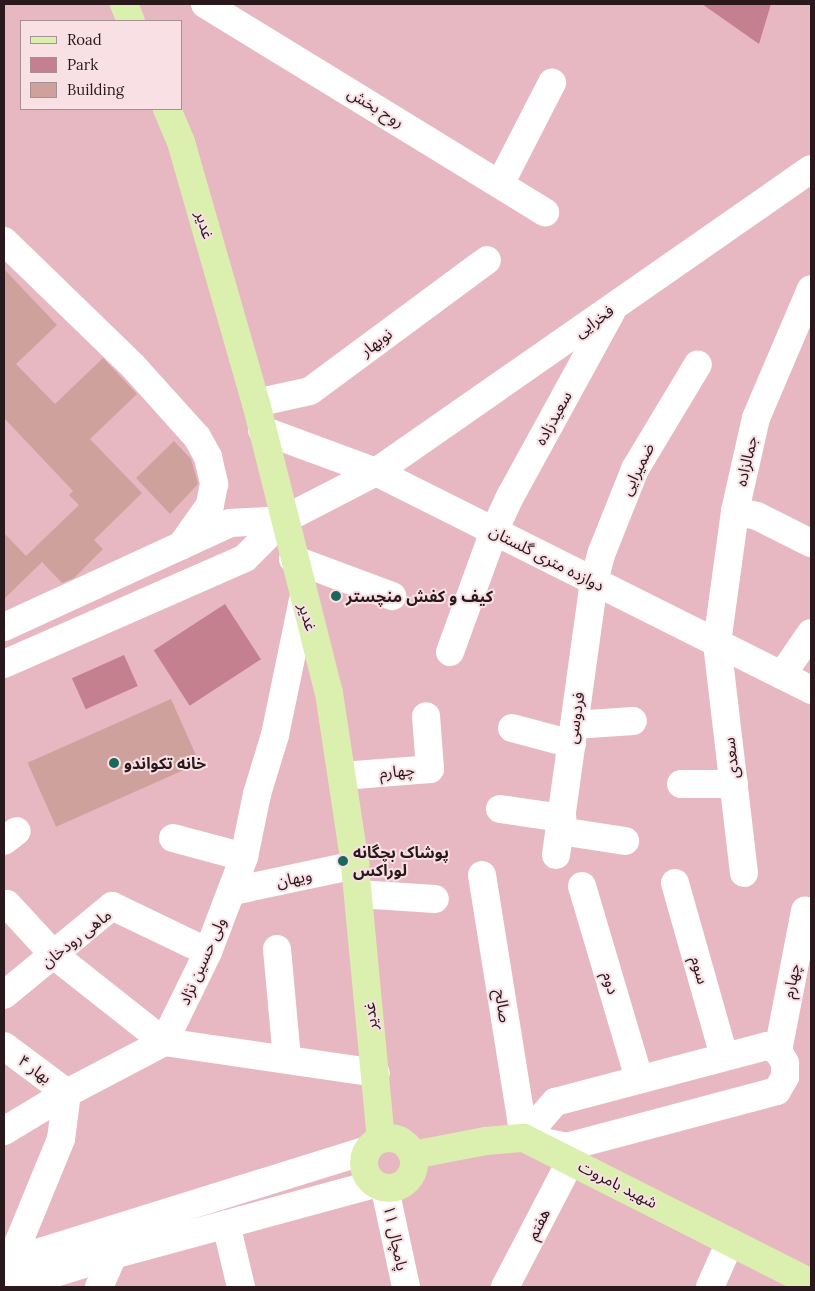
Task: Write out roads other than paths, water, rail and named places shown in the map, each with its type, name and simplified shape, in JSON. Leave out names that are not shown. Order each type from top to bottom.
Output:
[{"type":"main road","points":[[124,4],[131,20]]},
{"type":"main road","name":"غدیر","points":[[167,110],[181,142],[256,403],[303,600],[329,693],[355,865],[376,1073],[374,1144]]},
{"type":"main road","name":"شهید بامروت","points":[[413,1156],[486,1141],[524,1138],[571,1160],[811,1283]]},
{"type":"main road","points":[[400,1140],[413,1156],[414,1168],[408,1180],[398,1188],[379,1186],[364,1168],[374,1144],[400,1140]]},
{"type":"street","name":"روح بخش","points":[[205,4],[545,212]]},
{"type":"street","points":[[500,184],[552,83]]},
{"type":"street","name":"فخرایی","points":[[376,472],[811,170]]},
{"type":"street","points":[[4,241],[133,366],[200,444],[208,457],[214,484],[210,505],[181,546]]},
{"type":"street","name":"نوبهار","points":[[256,403],[310,391],[487,260]]},
{"type":"street","name":"جمالزاده","points":[[717,643],[735,511],[756,418],[811,289]]},
{"type":"street","name":"سعیدزاده","points":[[450,652],[494,531],[614,307]]},
{"type":"street","name":"ضمیرایی","points":[[594,581],[602,552],[634,469],[698,364]]},
{"type":"street","name":"دوازده متری گلستان","points":[[262,430],[376,472],[811,690]]},
{"type":"street","points":[[4,664],[245,558],[283,520],[376,472]]},
{"type":"street","points":[[735,511],[757,516],[811,543]]},
{"type":"street","points":[[4,627],[230,523],[283,520]]},
{"type":"street","points":[[293,559],[392,596]]},
{"type":"street","name":"فردوسی","points":[[559,834],[594,581]]},
{"type":"street","name":"ولی حسین نژاد","points":[[164,1042],[208,952],[233,891],[244,858],[257,794],[275,735],[303,600]]},
{"type":"street","points":[[782,675],[811,633]]},
{"type":"street","name":"سعدی","points":[[717,643],[744,873]]},
{"type":"street","name":"چهارم","points":[[342,776],[430,768],[426,716]]},
{"type":"street","points":[[512,728],[573,734],[633,721]]},
{"type":"street","points":[[681,784],[734,784]]},
{"type":"street","points":[[500,810],[559,834],[625,840]]},
{"type":"street","points":[[173,838],[244,858]]},
{"type":"street","name":"ویهان","points":[[233,891],[355,865]]},
{"type":"street","name":"صالح","points":[[482,875],[524,1138]]},
{"type":"street","name":"سوم","points":[[675,883],[724,1056]]},
{"type":"street","name":"دوم","points":[[582,886],[639,1079]]},
{"type":"street","points":[[358,894],[435,899]]},
{"type":"street","points":[[7,904],[54,955],[164,1042],[287,1058],[376,1073]]},
{"type":"street","name":"ماهی رودخان","points":[[4,995],[112,906],[208,952]]},
{"type":"street","name":"چهارم","points":[[778,1051],[805,911]]},
{"type":"street","points":[[277,949],[287,1058]]},
{"type":"street","points":[[4,1131],[67,1093],[164,1042]]},
{"type":"street","name":"بهار ۴","points":[[4,1046],[67,1093]]},
{"type":"street","points":[[768,1046],[778,1051],[785,1064],[786,1078],[777,1091],[567,1146],[524,1138],[555,1102],[724,1056],[768,1046]]},
{"type":"street","points":[[8,1275],[62,1139],[67,1093]]},
{"type":"street","points":[[8,1275],[110,1243],[374,1144]]},
{"type":"street","name":"هفتم","points":[[505,1287],[571,1160]]},
{"type":"street","points":[[110,1243],[226,1224],[379,1186]]},
{"type":"street","name":"پامچال ۱۱","points":[[379,1186],[406,1287]]},
{"type":"street","points":[[226,1224],[242,1287]]},
{"type":"street","points":[[710,1287],[730,1242]]},
{"type":"street","points":[[99,1287],[110,1243]]},
{"type":"place","name":"کیف و کفش منچستر","points":[[336,596]]},
{"type":"place","name":"خانه تکواندو","points":[[114,763]]},
{"type":"place","name":"پوشاک بچگانه لوراکس","points":[[343,861]]}]
